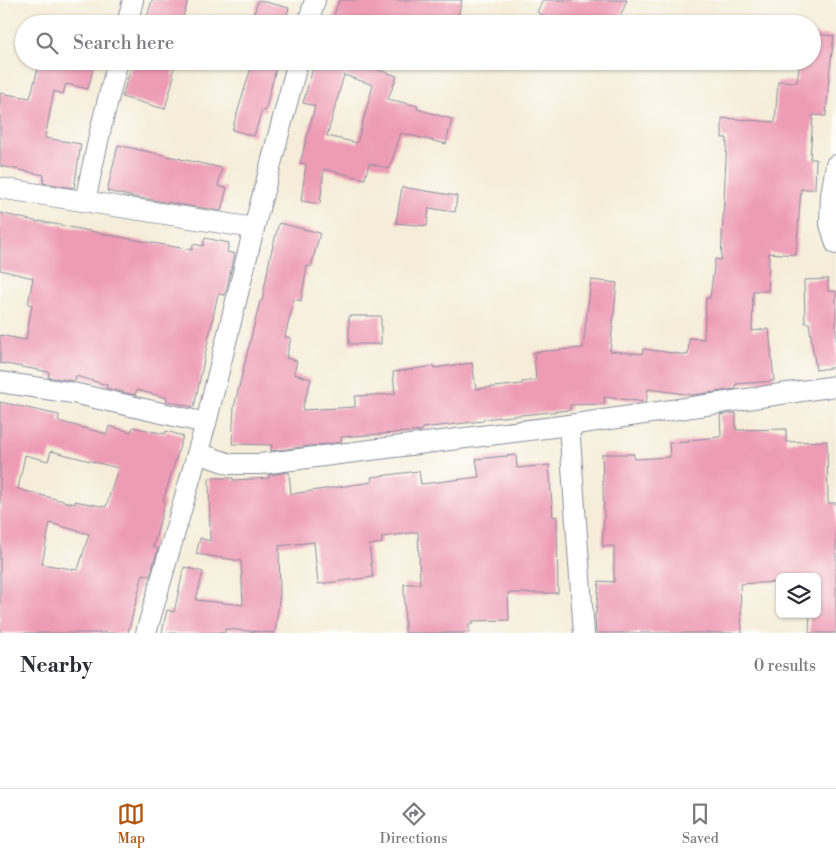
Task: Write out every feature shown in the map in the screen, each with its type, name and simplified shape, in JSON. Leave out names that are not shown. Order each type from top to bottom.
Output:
[{"type":"street","points":[[129,15],[133,0]]},
{"type":"street","points":[[310,15],[314,0]]},
{"type":"street","points":[[84,202],[116,70]]},
{"type":"street","points":[[146,633],[206,423],[296,70]]},
{"type":"street","points":[[836,165],[830,224],[836,244]]},
{"type":"street","points":[[0,188],[254,228]]},
{"type":"street","points":[[0,382],[73,393],[206,423]]},
{"type":"street","points":[[198,453],[230,464],[260,464],[569,425],[836,386]]},
{"type":"street","points":[[569,425],[584,633]]},
{"type":"building","points":[[152,0],[188,0],[184,15],[148,15]]},
{"type":"building","points":[[258,0],[289,8],[287,15],[254,15]]},
{"type":"building","points":[[339,0],[462,0],[458,15],[334,15]]},
{"type":"building","points":[[543,0],[627,0],[621,15],[542,15],[537,12]]},
{"type":"building","points":[[821,35],[834,36],[826,116],[813,115],[810,159],[816,159],[815,189],[801,189],[796,255],[769,253],[768,291],[753,291],[752,331],[769,329],[774,381],[736,384],[736,389],[693,395],[648,389],[646,402],[604,397],[605,404],[570,405],[570,410],[483,419],[483,421],[422,428],[422,431],[341,437],[341,442],[271,451],[272,445],[232,444],[234,407],[260,301],[262,301],[270,257],[279,223],[320,233],[311,267],[307,266],[301,301],[294,299],[285,337],[291,338],[286,358],[297,361],[294,374],[311,379],[302,410],[355,407],[355,396],[395,394],[393,372],[434,366],[434,368],[472,363],[476,389],[522,384],[522,382],[536,380],[534,352],[583,348],[591,280],[617,283],[610,351],[642,354],[643,349],[688,355],[689,338],[704,339],[706,298],[710,298],[715,259],[721,260],[727,138],[722,138],[722,118],[775,122],[778,81],[797,82],[799,70],[821,70]]},
{"type":"building","points":[[38,70],[93,70],[88,89],[66,84],[63,94],[54,91],[45,138],[81,144],[74,188],[43,183],[44,175],[0,166],[0,93],[30,98]]},
{"type":"building","points":[[130,70],[173,70],[172,75],[174,76],[165,109],[122,97]]},
{"type":"building","points":[[250,70],[276,70],[265,111],[262,110],[254,136],[232,130]]},
{"type":"building","points":[[313,70],[379,70],[397,76],[388,99],[418,106],[417,109],[452,119],[446,144],[401,133],[389,169],[369,163],[365,179],[324,169],[320,204],[301,201],[306,164],[300,163],[315,106],[303,103]],"holes":[[[344,75],[373,85],[357,143],[327,136]]]},
{"type":"building","points":[[118,145],[222,168],[218,186],[227,188],[221,211],[107,191]]},
{"type":"building","points":[[402,187],[457,196],[455,212],[429,208],[427,226],[396,223]]},
{"type":"building","points":[[0,213],[192,250],[193,244],[203,246],[205,238],[229,243],[227,252],[235,254],[225,295],[218,294],[194,407],[166,401],[167,398],[137,390],[135,395],[106,388],[107,385],[76,376],[75,381],[48,377],[49,372],[0,363],[0,335],[26,340],[32,305],[28,304],[33,278],[0,270]]},
{"type":"building","points":[[828,279],[828,291],[836,291],[836,367],[816,370],[809,323],[805,323],[804,280]]},
{"type":"building","points":[[349,316],[381,316],[381,344],[349,344]]},
{"type":"building","points":[[0,402],[59,415],[58,421],[107,434],[109,426],[131,432],[133,427],[165,434],[166,431],[183,436],[163,501],[165,502],[153,547],[158,549],[150,576],[143,574],[128,633],[0,633]],"holes":[[[51,451],[118,468],[106,507],[75,501],[75,504],[18,489],[25,455],[48,461]],[[50,523],[89,534],[78,570],[42,564]]]},
{"type":"building","points":[[736,413],[736,430],[786,429],[786,442],[827,441],[828,503],[836,503],[836,633],[809,633],[810,618],[821,618],[821,573],[776,573],[776,582],[740,584],[742,633],[596,633],[595,614],[599,581],[614,582],[614,546],[602,546],[604,517],[602,454],[634,454],[634,459],[670,457],[669,443],[689,442],[689,440],[721,436],[720,415]]},
{"type":"building","points":[[516,455],[517,468],[549,465],[553,517],[557,516],[558,593],[508,593],[509,620],[473,621],[473,624],[469,624],[469,633],[405,633],[404,584],[420,584],[418,532],[382,537],[382,543],[369,545],[373,577],[318,584],[314,542],[279,546],[280,594],[275,633],[225,629],[225,633],[162,633],[167,610],[174,612],[184,567],[203,572],[196,600],[243,605],[241,561],[196,554],[200,538],[210,541],[209,478],[233,478],[233,480],[269,478],[269,475],[289,472],[291,494],[372,482],[371,477],[419,471],[421,484],[479,477],[476,459]]}]
